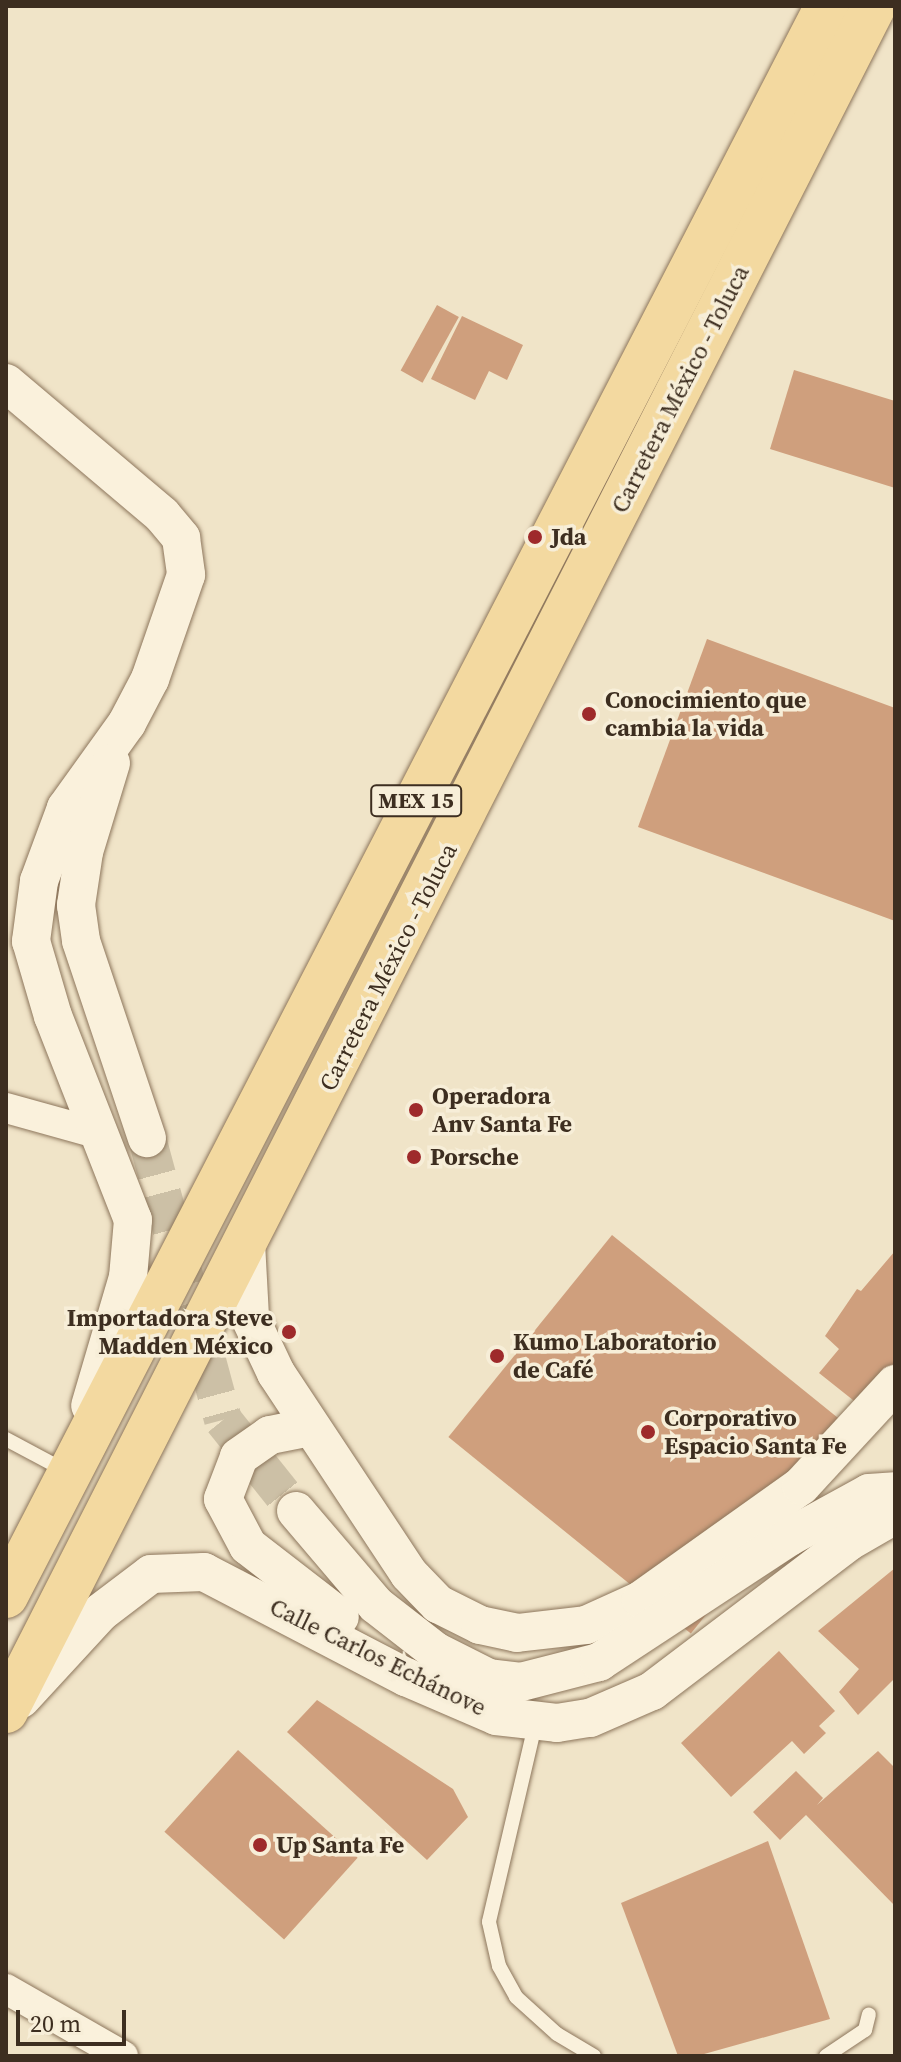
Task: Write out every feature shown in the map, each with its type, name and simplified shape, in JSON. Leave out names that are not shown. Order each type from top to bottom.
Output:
[{"type":"main road","name":"Carretera México - Toluca","points":[[6,1714],[246,1243],[864,11]]},
{"type":"main road","name":"Carretera México - Toluca","points":[[6,1596],[864,11]]},
{"type":"street","points":[[6,383],[147,501],[181,538],[186,575],[178,609],[127,723],[84,852],[76,905],[81,941],[147,1138]]},
{"type":"street","points":[[70,1474],[128,1277],[132,1234],[123,1183],[53,1016],[31,941],[39,881],[66,808],[127,723]]},
{"type":"street","points":[[6,1108],[100,1134]]},
{"type":"street","points":[[246,1243],[250,1318],[310,1427],[409,1574],[428,1594],[480,1625],[517,1633],[586,1625],[641,1600],[801,1486],[895,1384]]},
{"type":"street","points":[[310,1427],[270,1435],[239,1457],[223,1499],[248,1546],[356,1628],[406,1677]]},
{"type":"street","points":[[296,1511],[376,1605],[435,1651],[489,1678],[521,1682],[599,1662],[789,1537],[869,1493],[895,1491]]},
{"type":"street","name":"Calle Carlos Echánove","points":[[6,1714],[101,1612],[151,1574],[204,1572],[316,1626],[406,1677],[496,1716],[536,1720],[590,1718],[652,1691],[848,1542],[895,1515]]},
{"type":"street","points":[[6,1989],[123,2056]]},
{"type":"lane","points":[[6,1439],[70,1474]]},
{"type":"lane","points":[[536,1720],[489,1922],[499,1966],[516,1997],[557,2034],[594,2056]]},
{"type":"lane","points":[[826,2056],[865,2030],[869,2014]]},
{"type":"building","points":[[437,305],[459,317],[423,383],[401,371]]},
{"type":"building","points":[[462,316],[523,345],[507,380],[489,371],[475,400],[431,379]]},
{"type":"building","points":[[794,370],[895,401],[895,488],[770,449]]},
{"type":"building","points":[[707,639],[895,708],[895,921],[638,827]]},
{"type":"building","name":"Corporativo Espacio Santa Fe","points":[[612,1235],[854,1431],[691,1633],[448,1437]]},
{"type":"building","points":[[895,1251],[895,1370],[863,1408],[819,1373],[839,1349],[825,1336],[857,1289],[861,1291]]},
{"type":"building","points":[[895,1568],[895,1678],[858,1715],[839,1692],[859,1669],[818,1631]]},
{"type":"building","points":[[779,1651],[835,1711],[819,1726],[826,1733],[804,1754],[792,1741],[731,1797],[681,1743]]},
{"type":"building","points":[[317,1700],[453,1789],[468,1817],[427,1860],[287,1732]]},
{"type":"building","name":"Up Santa Fe","points":[[238,1750],[358,1858],[284,1939],[164,1832]]},
{"type":"building","points":[[878,1751],[895,1768],[895,1906],[806,1815],[780,1840],[753,1812],[796,1771],[823,1798],[817,1805]]},
{"type":"building","points":[[768,1841],[830,2019],[697,2056],[678,2056],[621,1903]]},
{"type":"tunnel","points":[[147,1138],[223,1420],[296,1511]]},
{"type":"place","name":"Jda","points":[[535,537]]},
{"type":"place","name":"Conocimiento que cambia la vida","points":[[589,714]]},
{"type":"place","name":"Operadora Anv Santa Fe","points":[[416,1110]]},
{"type":"place","name":"Porsche","points":[[414,1157]]},
{"type":"place","name":"Importadora Steve Madden México","points":[[289,1332]]},
{"type":"place","name":"Kumo Laboratorio de Café","points":[[497,1356]]},
{"type":"place","name":"Corporativo Espacio Santa Fe","points":[[648,1432]]},
{"type":"place","name":"Up Santa Fe","points":[[260,1845]]}]
